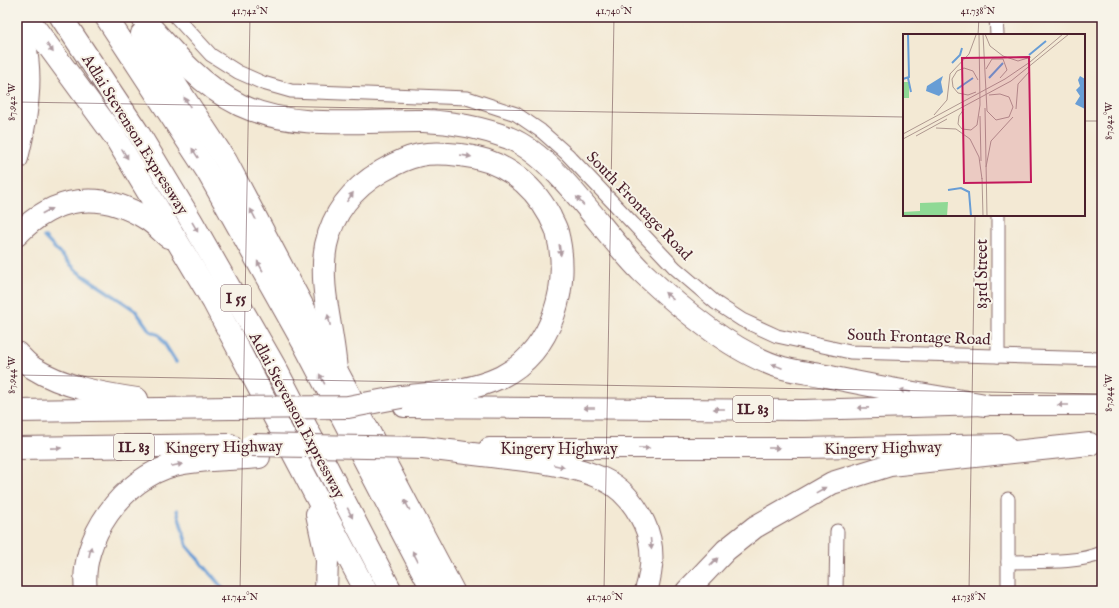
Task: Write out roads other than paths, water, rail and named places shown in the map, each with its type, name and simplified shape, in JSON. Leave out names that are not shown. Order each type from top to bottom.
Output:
[{"type":"highway","points":[[27,17],[115,137],[213,301],[366,591]]},
{"type":"highway","name":"Adlai Stevenson Expressway","points":[[61,17],[139,134],[192,222],[274,367],[390,591]]},
{"type":"highway","name":"I 55","points":[[106,17],[207,172],[305,346],[448,590]]},
{"type":"highway","points":[[131,17],[226,161],[448,590]]},
{"type":"highway","points":[[142,17],[188,68],[212,88],[241,105],[266,113],[319,123],[425,121],[457,124],[486,130],[512,140],[537,156],[556,174],[641,271],[692,316],[750,354],[782,368],[984,405]]},
{"type":"highway","points":[[17,20],[23,32],[28,69],[28,100],[25,126],[17,158]]},
{"type":"highway","points":[[17,411],[348,407],[402,402],[474,388],[501,377],[516,368],[534,351],[547,331],[557,308],[562,281],[561,255],[557,231],[534,192],[516,175],[493,162],[463,155],[421,153],[398,161],[374,175],[352,192],[336,216],[326,244],[323,270],[328,315],[335,348],[336,372]]},
{"type":"highway","points":[[17,235],[30,222],[48,210],[67,202],[86,200],[111,202],[148,219],[168,238],[213,301]]},
{"type":"highway","points":[[17,353],[32,367],[46,375],[83,388],[118,396],[221,408]]},
{"type":"highway","points":[[687,591],[726,550],[755,527],[832,483],[890,465],[1096,444]]},
{"type":"highway","name":"Kingery Highway","points":[[17,448],[255,451],[324,446],[424,448]]},
{"type":"highway","points":[[424,448],[534,461],[581,471],[604,480],[625,494],[634,505],[650,535],[652,560],[646,591]]},
{"type":"highway","points":[[86,591],[87,569],[91,547],[98,527],[112,508],[130,488],[151,474],[173,465],[255,451]]},
{"type":"highway","points":[[308,480],[327,560],[326,591]]},
{"type":"main road","name":"IL 83","points":[[402,402],[804,410],[984,405],[1102,405]]},
{"type":"main road","name":"Kingery Highway","points":[[424,448],[804,448],[1096,444]]},
{"type":"street","name":"South Frontage Road","points":[[176,17],[211,55],[231,68],[262,83],[291,91],[467,98],[516,114],[541,131],[567,154],[675,268],[716,303],[742,320],[777,336],[850,352],[1102,359]]},
{"type":"street","points":[[996,17],[996,34]]},
{"type":"street","name":"83rd Street","points":[[998,216],[998,356]]},
{"type":"street","points":[[1008,499],[1008,591]]},
{"type":"street","points":[[836,591],[837,531]]},
{"type":"street","points":[[1008,562],[1092,557],[1102,553]]},
{"type":"waterway","points":[[44,237],[78,272],[135,310],[150,331],[159,335],[176,362]]},
{"type":"waterway","points":[[177,510],[187,546],[225,591]]}]
